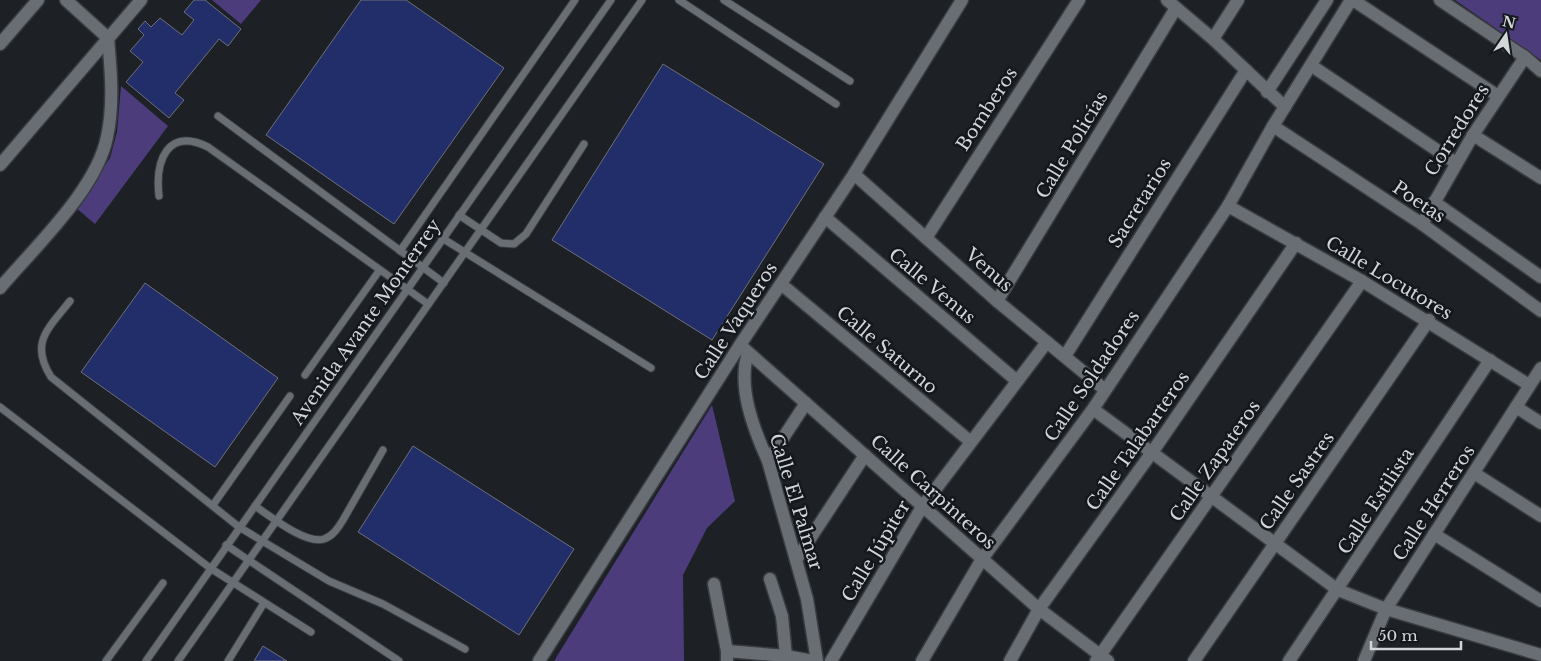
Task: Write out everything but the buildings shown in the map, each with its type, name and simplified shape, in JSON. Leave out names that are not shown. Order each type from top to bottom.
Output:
[{"type":"street","points":[[0,44],[38,0]]},
{"type":"street","points":[[0,288],[82,192],[107,139],[111,104],[108,38],[66,0]]},
{"type":"street","points":[[0,165],[141,0]]},
{"type":"street","name":"Calle Vaqueros","points":[[539,661],[744,349],[781,284],[854,174],[962,0]]},
{"type":"street","name":"Bomberos","points":[[926,238],[1080,0]]},
{"type":"street","points":[[1213,39],[1238,0]]},
{"type":"street","points":[[1267,92],[1328,0]]},
{"type":"street","points":[[1352,0],[1498,96]]},
{"type":"street","name":"Calle Soldadores","points":[[922,661],[982,559],[1093,409],[1104,389],[1228,206],[1273,126],[1352,0]]},
{"type":"street","points":[[1440,0],[1525,57],[1541,71]]},
{"type":"street","points":[[1171,4],[1213,39],[1285,107]]},
{"type":"street","name":"Calle Policías","points":[[997,301],[1171,4]]},
{"type":"street","name":"Corredores","points":[[1422,224],[1473,135],[1525,57]]},
{"type":"street","points":[[1312,66],[1456,163]]},
{"type":"street","name":"Sacretarios","points":[[1065,356],[1246,70]]},
{"type":"street","name":"Poetas","points":[[1273,126],[1422,224],[1541,311]]},
{"type":"street","points":[[1473,135],[1541,178]]},
{"type":"street","name":"Venus","points":[[854,174],[997,301],[1104,389]]},
{"type":"street","points":[[1434,202],[1541,278]]},
{"type":"street","name":"Calle Locutores","points":[[1228,206],[1429,320],[1529,385]]},
{"type":"street","name":"Calle Venus","points":[[825,217],[1017,381]]},
{"type":"street","name":"Calle Talabarteros","points":[[1010,661],[1040,609],[1154,452],[1296,243]]},
{"type":"street","name":"Calle Zapateros","points":[[1101,659],[1362,281]]},
{"type":"street","name":"Calle Saturno","points":[[781,284],[971,442]]},
{"type":"street","name":"Calle Sastres","points":[[1194,661],[1429,320]]},
{"type":"street","name":"Calle Júpiter","points":[[831,661],[922,507],[1047,342]]},
{"type":"street","name":"Calle Carpinteros","points":[[744,349],[922,507],[1101,659]]},
{"type":"street","name":"Calle El Palmar","points":[[744,349],[744,373],[748,399],[760,442],[768,461],[807,599],[815,661]]},
{"type":"street","name":"Calle Estilista","points":[[1289,661],[1490,360]]},
{"type":"street","name":"Calle Herreros","points":[[1364,661],[1386,609],[1541,368]]},
{"type":"street","points":[[768,461],[806,403]]},
{"type":"street","points":[[1516,407],[1541,423]]},
{"type":"street","points":[[1093,409],[1154,452],[1338,590],[1386,609],[1541,655]]},
{"type":"street","points":[[796,560],[865,455]]},
{"type":"street","points":[[1474,474],[1541,516]]},
{"type":"street","points":[[1434,534],[1541,601]]},
{"type":"street","points":[[770,579],[782,616],[786,656]]},
{"type":"street","points":[[714,584],[727,656],[786,656],[815,661]]},
{"type":"lane","points":[[400,251],[575,0]]},
{"type":"lane","name":"Avenida Avante Monterrey","points":[[146,661],[226,545],[335,395],[406,289],[611,0]]},
{"type":"lane","points":[[178,661],[642,0]]},
{"type":"lane","points":[[679,0],[836,104]]},
{"type":"lane","points":[[724,0],[850,81]]},
{"type":"lane","points":[[218,116],[444,283]]},
{"type":"lane","points":[[159,196],[159,169],[169,146],[177,142],[198,142],[208,147],[379,271],[428,304]]},
{"type":"lane","points":[[459,215],[507,244],[521,240],[584,144]]},
{"type":"lane","points":[[442,238],[651,368]]},
{"type":"lane","points":[[304,375],[379,271]]},
{"type":"lane","points":[[70,301],[46,332],[40,344],[44,365],[51,377],[239,527],[329,581],[383,604],[465,650]]},
{"type":"lane","points":[[213,505],[290,396]]},
{"type":"lane","points":[[0,407],[232,584],[311,632]]},
{"type":"lane","points":[[256,506],[276,520],[310,539],[318,541],[325,539],[336,530],[343,520],[383,450]]},
{"type":"lane","points":[[226,545],[399,661]]},
{"type":"lane","points":[[106,661],[163,582]]},
{"type":"lane","points":[[228,661],[264,603]]},
{"type":"shaded area","points":[[212,0],[261,0],[241,24]]},
{"type":"shaded area","points":[[1455,0],[1541,0],[1541,60]]},
{"type":"shaded area","points":[[121,86],[168,126],[95,224],[75,207],[110,158],[117,132]]},
{"type":"shaded area","points":[[712,405],[735,501],[707,528],[683,575],[684,661],[554,661]]}]
